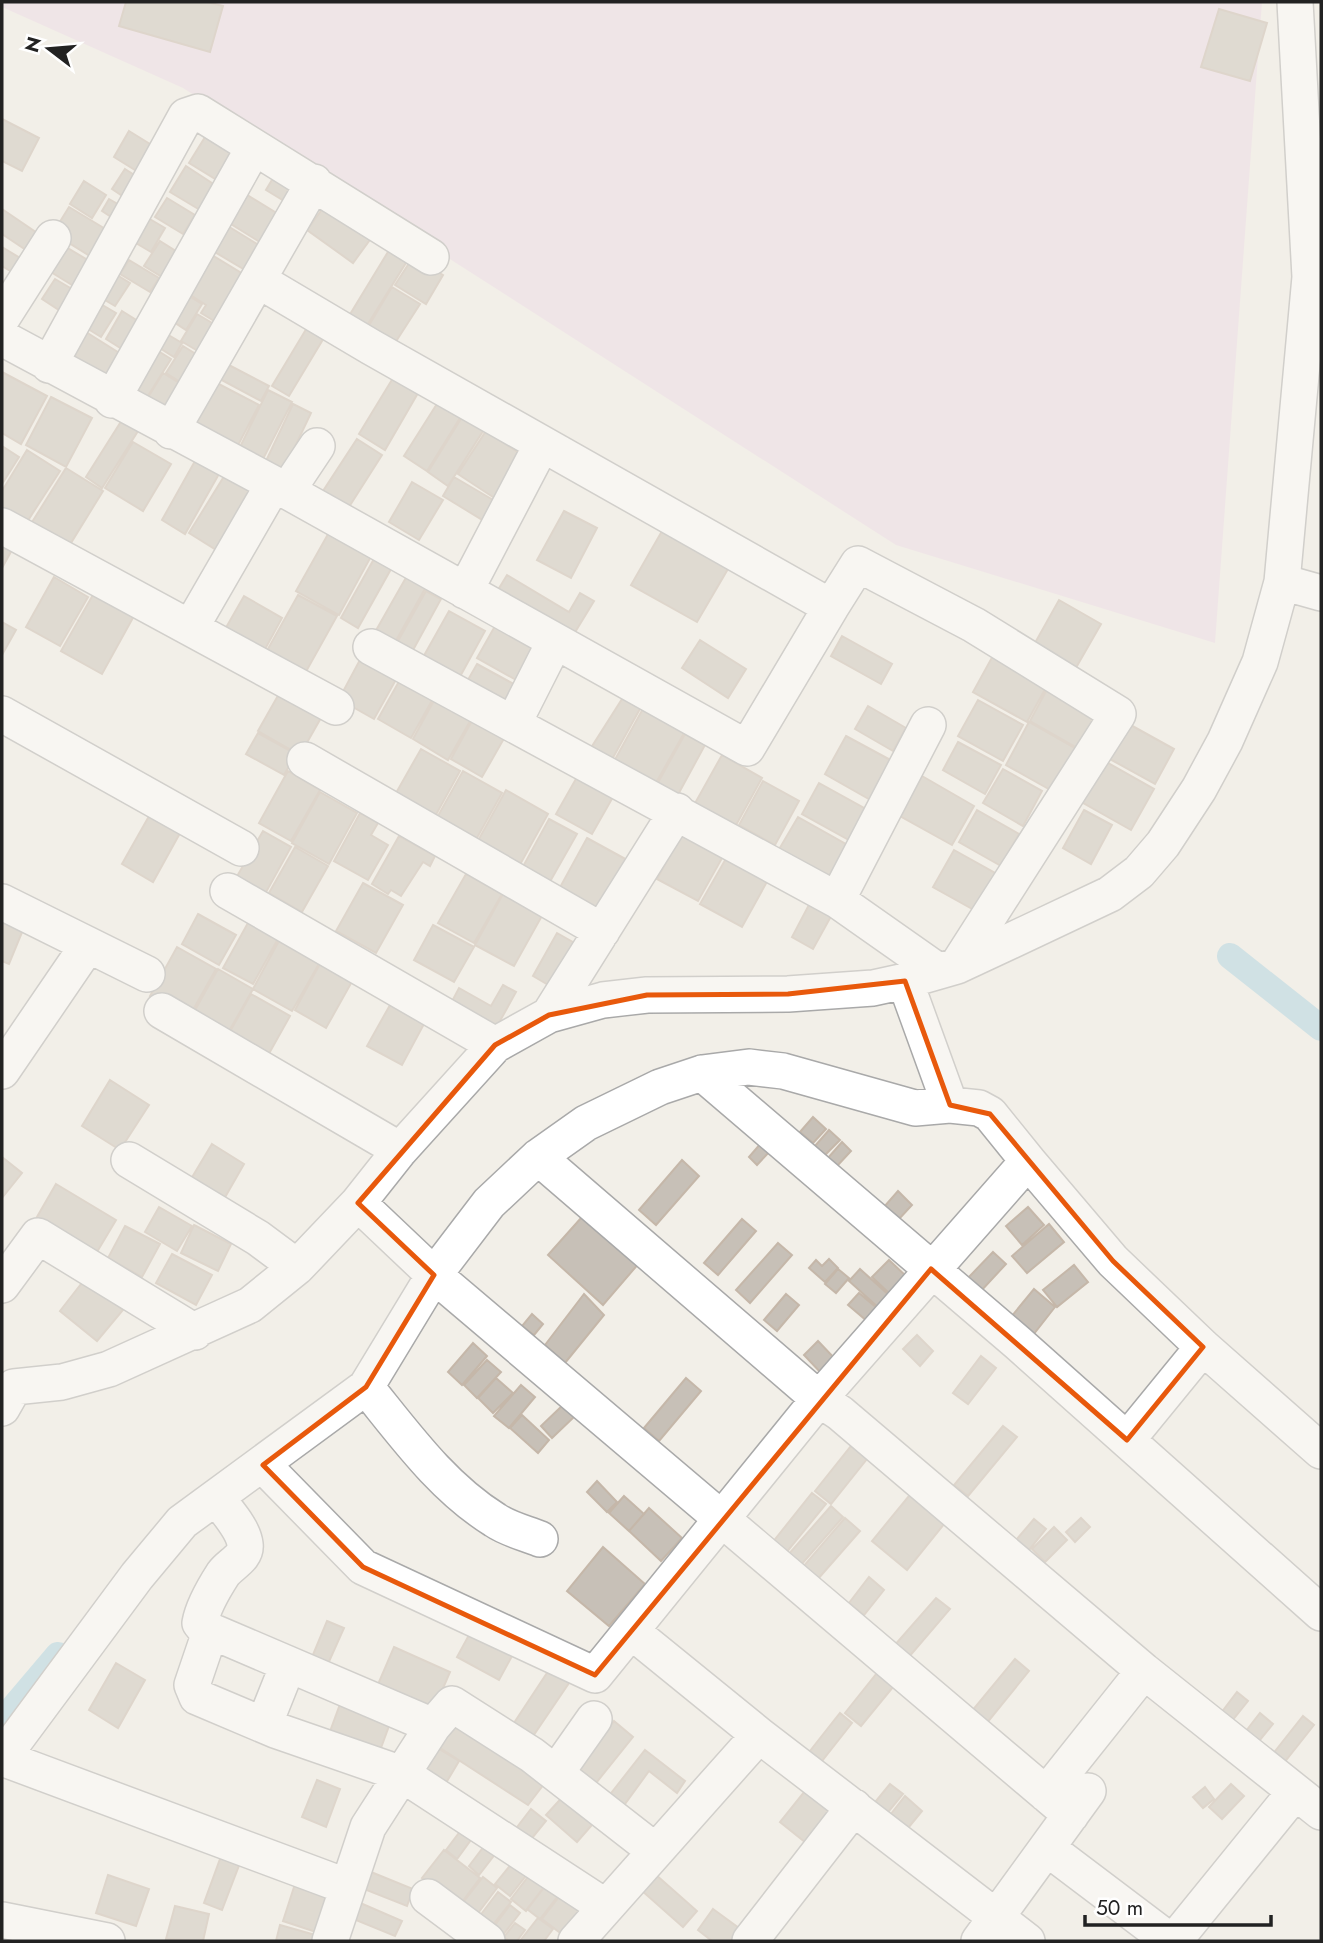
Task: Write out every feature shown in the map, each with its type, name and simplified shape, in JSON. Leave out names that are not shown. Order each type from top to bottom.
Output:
[{"type":"street","points":[[6,1392],[62,1382],[109,1369],[250,1305],[297,1267],[358,1203],[400,1150],[495,1045],[550,1014],[603,1000],[647,995],[788,994],[873,988],[933,973],[1110,894],[1147,863],[1199,789],[1225,741],[1260,662],[1304,588],[1310,277],[1296,2]]},
{"type":"street","points":[[49,365],[186,116],[198,112],[431,257]]},
{"type":"street","points":[[112,400],[254,147]]},
{"type":"street","points":[[172,431],[314,182]]},
{"type":"street","points":[[53,238],[4,340],[280,488],[747,748],[858,564],[974,625],[1118,714],[933,973],[929,1045],[948,1097]]},
{"type":"street","points":[[258,280],[831,607]]},
{"type":"street","points":[[465,591],[542,443]]},
{"type":"street","points":[[191,626],[280,488],[317,446]]},
{"type":"street","points":[[2,526],[191,626],[336,707]]},
{"type":"street","points":[[513,724],[555,641]]},
{"type":"street","points":[[371,646],[837,900],[933,973]]},
{"type":"street","points":[[2,714],[241,848]]},
{"type":"street","points":[[837,900],[928,726]]},
{"type":"street","points":[[305,760],[602,931]]},
{"type":"street","points":[[550,1014],[677,811]]},
{"type":"street","points":[[228,891],[495,1045]]},
{"type":"street","points":[[2,902],[147,974]]},
{"type":"street","points":[[2,1071],[88,945]]},
{"type":"street","points":[[162,1010],[400,1150]]},
{"type":"street","points":[[348,1887],[2,1758],[137,1576],[183,1522],[264,1465],[366,1387],[427,1268],[489,1203],[537,1157],[586,1123],[660,1087],[702,1073],[760,1068],[793,1074],[892,1104],[915,1108],[948,1097],[990,1114],[1112,1261],[1203,1347],[1321,1451]]},
{"type":"street","points":[[702,1073],[931,1269],[1321,1612]]},
{"type":"street","points":[[537,1157],[819,1399],[840,1413],[1144,1671],[1308,1802],[1172,1941],[1047,1848]]},
{"type":"street","points":[[129,1160],[258,1238],[297,1267]]},
{"type":"street","points":[[264,1465],[363,1567],[595,1675],[819,1399],[1028,1161]]},
{"type":"street","points":[[358,1203],[427,1268],[721,1519],[1068,1800]]},
{"type":"street","points":[[2,1285],[38,1236],[195,1332]]},
{"type":"street","points":[[1127,1440],[1203,1347]]},
{"type":"street","points":[[366,1387],[420,1454],[463,1496],[496,1522],[540,1539]]},
{"type":"street","points":[[217,1498],[241,1532],[246,1549],[242,1557],[224,1572],[204,1609],[200,1623],[210,1632],[433,1726]]},
{"type":"street","points":[[631,1630],[759,1735],[854,1807],[988,1929],[1027,1941]]},
{"type":"street","points":[[210,1632],[192,1685],[197,1697],[264,1725],[402,1774],[604,1906]]},
{"type":"street","points":[[264,1725],[288,1665]]},
{"type":"street","points":[[988,1929],[1047,1848],[1068,1800],[1144,1671]]},
{"type":"street","points":[[330,1941],[368,1827],[433,1726],[452,1703],[556,1773],[654,1850]]},
{"type":"street","points":[[556,1773],[594,1719]]},
{"type":"street","points":[[576,1941],[604,1906],[759,1735]]},
{"type":"street","points":[[750,1941],[854,1807]]},
{"type":"street","points":[[428,1897],[487,1941]]},
{"type":"street","points":[[2,1920],[107,1941]]},
{"type":"highlighted area","points":[[905,981],[950,1105],[990,1114],[1113,1261],[1203,1347],[1127,1440],[931,1269],[595,1675],[363,1567],[263,1465],[366,1387],[434,1275],[358,1203],[495,1045],[549,1015],[647,995],[788,994]]},
{"type":"shaded area","points":[[2,2],[1262,2],[1215,643],[896,545],[183,88],[2,7]]},
{"type":"building","points":[[126,2],[207,2],[223,6],[210,52],[119,26]]},
{"type":"building","points":[[1219,9],[1267,23],[1250,81],[1201,67]]},
{"type":"building","points":[[2,119],[39,138],[22,171],[2,161]]},
{"type":"building","points":[[129,131],[163,152],[148,178],[114,157]]},
{"type":"building","points":[[207,134],[234,151],[217,180],[189,163]]},
{"type":"building","points":[[186,166],[215,185],[200,210],[170,192]]},
{"type":"building","points":[[125,169],[139,178],[127,199],[112,189]]},
{"type":"building","points":[[276,173],[300,187],[289,204],[266,190]]},
{"type":"building","points":[[84,181],[106,195],[92,218],[70,204]]},
{"type":"building","points":[[236,188],[288,220],[271,249],[218,216]]},
{"type":"building","points":[[167,198],[195,215],[183,234],[155,217]]},
{"type":"building","points":[[109,199],[130,211],[122,224],[102,211]]},
{"type":"building","points":[[326,204],[372,237],[353,263],[307,230]]},
{"type":"building","points":[[69,207],[117,236],[101,263],[53,233]]},
{"type":"building","points":[[2,209],[46,239],[35,256],[2,234]]},
{"type":"building","points":[[143,215],[165,228],[151,252],[129,239]]},
{"type":"building","points":[[218,220],[270,252],[255,276],[203,245]]},
{"type":"building","points":[[56,241],[101,268],[85,293],[41,266]]},
{"type":"building","points":[[160,241],[187,258],[172,283],[144,266]]},
{"type":"building","points":[[2,247],[30,264],[22,278],[2,266]]},
{"type":"building","points":[[391,247],[409,258],[366,327],[349,316]]},
{"type":"building","points":[[202,249],[253,280],[224,327],[201,313],[206,305],[178,287]]},
{"type":"building","points":[[413,257],[443,275],[426,304],[395,285]]},
{"type":"building","points":[[129,260],[159,278],[150,292],[120,274]]},
{"type":"building","points":[[112,272],[130,283],[115,306],[98,296]]},
{"type":"building","points":[[55,279],[72,289],[59,310],[42,299]]},
{"type":"building","points":[[392,287],[420,304],[395,343],[368,327]]},
{"type":"building","points":[[179,290],[202,304],[186,330],[163,315]]},
{"type":"building","points":[[94,300],[116,313],[101,337],[80,324]]},
{"type":"building","points":[[122,311],[146,326],[130,354],[106,339]]},
{"type":"building","points":[[197,314],[224,330],[208,357],[181,341]]},
{"type":"building","points":[[308,326],[325,336],[289,396],[272,386]]},
{"type":"building","points":[[78,327],[121,354],[105,381],[61,354]]},
{"type":"building","points":[[155,327],[182,343],[174,357],[147,340]]},
{"type":"building","points":[[147,344],[171,359],[146,399],[121,385]]},
{"type":"building","points":[[183,346],[207,361],[190,388],[166,373]]},
{"type":"building","points":[[225,363],[269,386],[261,401],[218,378]]},
{"type":"building","points":[[2,372],[47,396],[21,444],[2,433]]},
{"type":"building","points":[[163,373],[189,389],[173,415],[147,399]]},
{"type":"building","points":[[393,378],[418,393],[385,450],[359,434]]},
{"type":"building","points":[[213,381],[259,405],[236,449],[190,426]]},
{"type":"building","points":[[268,390],[292,402],[262,461],[239,449]]},
{"type":"building","points":[[51,397],[92,418],[66,467],[26,445]]},
{"type":"building","points":[[440,399],[463,413],[427,471],[404,456]]},
{"type":"building","points":[[293,404],[311,413],[283,472],[265,463]]},
{"type":"building","points":[[464,414],[485,428],[448,486],[428,472]]},
{"type":"building","points":[[122,420],[138,431],[102,488],[86,477]]},
{"type":"building","points":[[486,431],[528,459],[499,501],[458,474]]},
{"type":"building","points":[[357,439],[382,455],[349,507],[323,491]]},
{"type":"building","points":[[133,442],[171,464],[143,511],[105,488]]},
{"type":"building","points":[[2,446],[19,457],[2,484]]},
{"type":"building","points":[[27,450],[60,471],[25,525],[2,510],[2,491]]},
{"type":"building","points":[[195,461],[219,474],[185,534],[162,520]]},
{"type":"building","points":[[66,468],[103,491],[66,551],[29,527]]},
{"type":"building","points":[[228,470],[264,493],[226,556],[189,533]]},
{"type":"building","points":[[454,477],[500,504],[489,524],[443,496]]},
{"type":"building","points":[[412,482],[443,500],[419,540],[389,522]]},
{"type":"building","points":[[564,511],[597,528],[571,578],[537,560]]},
{"type":"building","points":[[666,524],[732,562],[697,622],[631,585]]},
{"type":"building","points":[[332,527],[374,551],[339,615],[296,591]]},
{"type":"building","points":[[2,541],[13,548],[2,568]]},
{"type":"building","points":[[374,559],[391,569],[358,628],[341,618]]},
{"type":"building","points":[[408,574],[427,585],[393,646],[374,634]]},
{"type":"building","points":[[507,575],[569,612],[580,593],[594,601],[574,634],[498,590]]},
{"type":"building","points":[[54,577],[88,597],[60,646],[26,627]]},
{"type":"building","points":[[426,591],[441,599],[413,650],[398,641]]},
{"type":"building","points":[[94,593],[134,616],[102,674],[61,651]]},
{"type":"building","points":[[298,595],[337,616],[303,677],[264,656]]},
{"type":"building","points":[[244,596],[282,618],[263,653],[224,631]]},
{"type":"building","points":[[1059,600],[1101,624],[1073,673],[1031,650]]},
{"type":"building","points":[[449,611],[485,631],[457,682],[421,661]]},
{"type":"building","points":[[2,622],[16,630],[2,655]]},
{"type":"building","points":[[495,626],[543,653],[525,685],[477,658]]},
{"type":"building","points":[[842,636],[892,664],[881,684],[831,656]]},
{"type":"building","points":[[700,640],[746,669],[728,698],[682,668]]},
{"type":"building","points":[[995,652],[1049,682],[1027,722],[973,692]]},
{"type":"building","points":[[362,656],[398,676],[374,719],[339,699]]},
{"type":"building","points":[[477,664],[521,688],[509,709],[465,685]]},
{"type":"building","points":[[402,676],[435,695],[411,738],[378,719]]},
{"type":"building","points":[[1051,682],[1103,711],[1081,750],[1030,721]]},
{"type":"building","points":[[280,692],[322,716],[300,755],[258,731]]},
{"type":"building","points":[[437,695],[473,716],[448,760],[413,739]]},
{"type":"building","points":[[624,696],[641,707],[610,763],[589,751]]},
{"type":"building","points":[[978,700],[1023,725],[1003,761],[958,736]]},
{"type":"building","points":[[645,705],[687,728],[653,788],[612,765]]},
{"type":"building","points":[[868,706],[906,728],[893,751],[855,729]]},
{"type":"building","points":[[474,717],[506,735],[482,777],[451,759]]},
{"type":"building","points":[[1029,722],[1078,750],[1054,792],[1006,765]]},
{"type":"building","points":[[1127,723],[1174,749],[1155,784],[1108,758]]},
{"type":"building","points":[[258,733],[296,754],[284,775],[246,754]]},
{"type":"building","points":[[685,734],[705,745],[675,800],[655,788]]},
{"type":"building","points":[[846,736],[896,763],[874,802],[825,774]]},
{"type":"building","points":[[958,742],[1001,765],[985,794],[943,770]]},
{"type":"building","points":[[421,749],[460,771],[432,822],[392,800]]},
{"type":"building","points":[[722,755],[762,778],[735,827],[694,805]]},
{"type":"building","points":[[1101,759],[1154,789],[1131,830],[1078,800]]},
{"type":"building","points":[[1003,769],[1042,791],[1023,826],[983,803]]},
{"type":"building","points":[[581,770],[617,790],[592,834],[556,814]]},
{"type":"building","points":[[288,771],[320,790],[291,841],[259,823]]},
{"type":"building","points":[[463,771],[502,793],[473,845],[434,823]]},
{"type":"building","points":[[922,776],[974,806],[952,845],[900,816]]},
{"type":"building","points":[[763,781],[799,801],[775,845],[739,825]]},
{"type":"building","points":[[819,783],[873,813],[856,844],[802,814]]},
{"type":"building","points":[[506,790],[548,814],[517,870],[475,846]]},
{"type":"building","points":[[320,792],[357,813],[329,864],[292,843]]},
{"type":"building","points":[[153,809],[184,826],[153,882],[122,864]]},
{"type":"building","points":[[977,810],[1019,834],[1001,866],[959,842]]},
{"type":"building","points":[[1084,810],[1112,825],[1091,864],[1063,848]]},
{"type":"building","points":[[360,813],[378,823],[371,835],[388,845],[368,880],[334,861]]},
{"type":"building","points":[[798,817],[851,847],[832,881],[778,851]]},
{"type":"building","points":[[549,819],[577,834],[547,887],[520,872]]},
{"type":"building","points":[[685,828],[726,851],[698,901],[657,879]]},
{"type":"building","points":[[263,831],[291,847],[265,894],[236,878]]},
{"type":"building","points":[[399,836],[435,856],[430,866],[423,862],[401,896],[391,890],[388,894],[372,884]]},
{"type":"building","points":[[587,838],[629,861],[599,914],[558,891]]},
{"type":"building","points":[[295,847],[328,866],[302,912],[269,893]]},
{"type":"building","points":[[954,850],[1004,878],[983,915],[933,887]]},
{"type":"building","points":[[728,855],[769,878],[742,927],[700,904]]},
{"type":"building","points":[[466,874],[502,894],[474,943],[438,923]]},
{"type":"building","points":[[363,883],[403,905],[376,953],[336,931]]},
{"type":"building","points":[[504,892],[543,914],[514,966],[475,945]]},
{"type":"building","points":[[812,899],[834,911],[813,949],[792,937]]},
{"type":"building","points":[[198,914],[236,935],[219,965],[182,944]]},
{"type":"building","points":[[2,915],[25,925],[9,964],[2,961]]},
{"type":"building","points":[[249,921],[279,937],[253,984],[223,968]]},
{"type":"building","points":[[433,925],[474,947],[454,982],[414,960]]},
{"type":"building","points":[[557,933],[580,946],[555,989],[533,976]]},
{"type":"building","points":[[280,939],[320,962],[292,1011],[253,989]]},
{"type":"building","points":[[177,947],[216,969],[189,1017],[150,996]]},
{"type":"building","points":[[322,960],[354,978],[326,1028],[295,1010]]},
{"type":"building","points":[[218,969],[253,989],[224,1040],[189,1021]]},
{"type":"building","points":[[503,985],[516,992],[495,1030],[450,1005],[459,988],[491,1006]]},
{"type":"building","points":[[251,994],[290,1016],[266,1059],[227,1037]]},
{"type":"building","points":[[390,1005],[424,1024],[402,1065],[367,1046]]},
{"type":"building","points":[[110,1080],[149,1105],[120,1150],[82,1126]]},
{"type":"building","points":[[813,1117],[826,1129],[813,1143],[800,1132]]},
{"type":"building","points":[[829,1130],[840,1140],[825,1155],[815,1146]]},
{"type":"building","points":[[762,1142],[771,1150],[757,1165],[749,1157]]},
{"type":"building","points":[[842,1142],[851,1151],[837,1166],[828,1158]]},
{"type":"building","points":[[212,1144],[244,1164],[216,1213],[185,1189]]},
{"type":"building","points":[[2,1157],[22,1173],[2,1198]]},
{"type":"building","points":[[682,1160],[699,1176],[656,1225],[639,1210]]},
{"type":"building","points":[[56,1184],[116,1220],[97,1252],[37,1217]]},
{"type":"building","points":[[898,1191],[912,1205],[898,1220],[884,1207]]},
{"type":"building","points":[[159,1207],[192,1226],[177,1251],[145,1232]]},
{"type":"building","points":[[1028,1207],[1044,1225],[1022,1245],[1006,1226]]},
{"type":"building","points":[[590,1208],[646,1255],[603,1305],[548,1255]]},
{"type":"building","points":[[742,1219],[756,1231],[718,1275],[704,1263]]},
{"type":"building","points":[[1049,1224],[1064,1242],[1027,1273],[1012,1256]]},
{"type":"building","points":[[194,1225],[231,1244],[218,1271],[181,1253]]},
{"type":"building","points":[[125,1226],[160,1244],[142,1277],[108,1258]]},
{"type":"building","points":[[778,1243],[792,1255],[750,1303],[736,1290]]},
{"type":"building","points":[[993,1252],[1006,1264],[980,1292],[967,1279]]},
{"type":"building","points":[[172,1254],[212,1275],[196,1305],[156,1283]]},
{"type":"building","points":[[829,1259],[838,1268],[825,1282],[809,1268],[816,1260],[822,1266]]},
{"type":"building","points":[[889,1260],[908,1278],[891,1295],[872,1277]]},
{"type":"building","points":[[1074,1265],[1088,1282],[1057,1307],[1043,1290]]},
{"type":"building","points":[[838,1269],[849,1278],[836,1293],[825,1284]]},
{"type":"building","points":[[860,1269],[891,1297],[880,1309],[849,1281]]},
{"type":"building","points":[[85,1279],[123,1310],[97,1341],[60,1311]]},
{"type":"building","points":[[1034,1289],[1055,1307],[1033,1335],[1011,1317]]},
{"type":"building","points":[[859,1293],[878,1309],[867,1321],[848,1305]]},
{"type":"building","points":[[584,1294],[604,1315],[565,1363],[545,1345]]},
{"type":"building","points":[[786,1294],[799,1305],[777,1331],[764,1320]]},
{"type":"building","points":[[532,1314],[543,1324],[534,1335],[522,1326]]},
{"type":"building","points":[[917,1335],[933,1351],[920,1366],[903,1349]]},
{"type":"building","points":[[818,1341],[837,1361],[823,1375],[804,1355]]},
{"type":"building","points":[[473,1343],[487,1356],[462,1385],[448,1372]]},
{"type":"building","points":[[981,1356],[996,1368],[968,1404],[953,1393]]},
{"type":"building","points":[[487,1360],[501,1372],[477,1398],[464,1385]]},
{"type":"building","points":[[496,1378],[513,1393],[493,1413],[478,1398]]},
{"type":"building","points":[[686,1378],[701,1391],[659,1441],[644,1428]]},
{"type":"building","points":[[521,1385],[535,1397],[509,1428],[494,1416]]},
{"type":"building","points":[[564,1404],[575,1416],[552,1438],[541,1426]]},
{"type":"building","points":[[522,1415],[549,1440],[538,1453],[510,1428]]},
{"type":"building","points":[[1003,1426],[1017,1437],[968,1496],[954,1485]]},
{"type":"building","points":[[855,1441],[871,1454],[831,1504],[815,1491]]},
{"type":"building","points":[[597,1481],[617,1502],[607,1512],[587,1492]]},
{"type":"building","points":[[918,1485],[953,1513],[907,1570],[872,1541]]},
{"type":"building","points":[[812,1493],[826,1504],[785,1554],[772,1543]]},
{"type":"building","points":[[624,1496],[644,1514],[629,1531],[609,1513]]},
{"type":"building","points":[[831,1506],[843,1517],[800,1566],[788,1555]]},
{"type":"building","points":[[649,1508],[682,1538],[661,1561],[629,1531]]},
{"type":"building","points":[[845,1518],[860,1531],[817,1580],[802,1568]]},
{"type":"building","points":[[1081,1518],[1090,1527],[1075,1542],[1066,1532]]},
{"type":"building","points":[[1034,1519],[1046,1529],[1029,1550],[1016,1540]]},
{"type":"building","points":[[1054,1527],[1067,1540],[1045,1562],[1032,1549]]},
{"type":"building","points":[[603,1547],[645,1584],[609,1626],[567,1591]]},
{"type":"building","points":[[869,1577],[884,1590],[864,1615],[849,1603]]},
{"type":"building","points":[[936,1598],[950,1609],[908,1658],[894,1646]]},
{"type":"building","points":[[327,1621],[344,1628],[327,1666],[312,1657]]},
{"type":"building","points":[[476,1622],[518,1645],[499,1680],[457,1657]]},
{"type":"building","points":[[394,1647],[450,1672],[432,1714],[376,1689]]},
{"type":"building","points":[[1015,1659],[1029,1671],[986,1724],[971,1712]]},
{"type":"building","points":[[116,1663],[145,1680],[118,1728],[89,1710]]},
{"type":"building","points":[[549,1670],[569,1683],[529,1742],[510,1729]]},
{"type":"building","points":[[877,1673],[893,1687],[861,1726],[845,1713]]},
{"type":"building","points":[[1237,1692],[1248,1701],[1232,1721],[1221,1713]]},
{"type":"building","points":[[343,1696],[393,1715],[378,1756],[328,1737]]},
{"type":"building","points":[[840,1713],[852,1723],[818,1766],[806,1756]]},
{"type":"building","points":[[1260,1713],[1273,1724],[1259,1741],[1246,1731]]},
{"type":"building","points":[[1303,1716],[1314,1725],[1283,1764],[1272,1755]]},
{"type":"building","points":[[451,1719],[544,1784],[528,1805],[434,1744]]},
{"type":"building","points":[[614,1721],[633,1737],[592,1788],[572,1773]]},
{"type":"building","points":[[434,1746],[459,1761],[443,1788],[418,1773]]},
{"type":"building","points":[[645,1750],[685,1781],[677,1793],[649,1771],[622,1808],[608,1797]]},
{"type":"building","points":[[317,1780],[340,1789],[326,1827],[302,1817]]},
{"type":"building","points":[[890,1784],[903,1794],[884,1817],[871,1807]]},
{"type":"building","points":[[1231,1784],[1244,1796],[1222,1819],[1209,1807]]},
{"type":"building","points":[[809,1786],[834,1807],[805,1842],[780,1822]]},
{"type":"building","points":[[1205,1787],[1214,1799],[1203,1808],[1193,1797]]},
{"type":"building","points":[[568,1791],[598,1818],[577,1842],[546,1815]]},
{"type":"building","points":[[905,1796],[922,1811],[904,1833],[887,1819]]},
{"type":"building","points":[[531,1809],[546,1821],[528,1843],[514,1831]]},
{"type":"building","points":[[465,1825],[476,1833],[457,1859],[446,1850]]},
{"type":"building","points":[[485,1845],[496,1853],[479,1875],[469,1866]]},
{"type":"building","points":[[224,1848],[243,1855],[222,1910],[204,1903]]},
{"type":"building","points":[[444,1850],[480,1878],[459,1906],[422,1878]]},
{"type":"building","points":[[517,1857],[532,1868],[510,1896],[495,1884]]},
{"type":"building","points":[[534,1869],[549,1881],[526,1911],[511,1899]]},
{"type":"building","points":[[371,1872],[413,1889],[407,1906],[364,1889]]},
{"type":"building","points":[[655,1874],[697,1911],[683,1927],[641,1890]]},
{"type":"building","points":[[108,1875],[149,1889],[136,1926],[96,1913]]},
{"type":"building","points":[[483,1877],[497,1888],[475,1917],[461,1905]]},
{"type":"building","points":[[548,1882],[561,1892],[540,1919],[527,1909]]},
{"type":"building","points":[[295,1884],[336,1897],[325,1935],[283,1921]]},
{"type":"building","points":[[498,1892],[511,1902],[491,1927],[479,1917]]},
{"type":"building","points":[[562,1893],[587,1913],[567,1938],[542,1919]]},
{"type":"building","points":[[358,1902],[402,1921],[395,1936],[351,1918]]},
{"type":"building","points":[[510,1905],[520,1913],[502,1936],[492,1929]]},
{"type":"building","points":[[175,1906],[209,1914],[203,1941],[166,1939]]},
{"type":"building","points":[[713,1909],[743,1931],[735,1941],[712,1941],[698,1930]]},
{"type":"building","points":[[538,1918],[553,1929],[544,1941],[520,1941]]},
{"type":"building","points":[[515,1923],[525,1930],[517,1941],[509,1941],[504,1937]]},
{"type":"building","points":[[280,1925],[322,1937],[320,1941],[276,1941]]},
{"type":"waterway","points":[[1230,956],[1321,1028]]},
{"type":"waterway","points":[[2,1721],[58,1655]]}]
